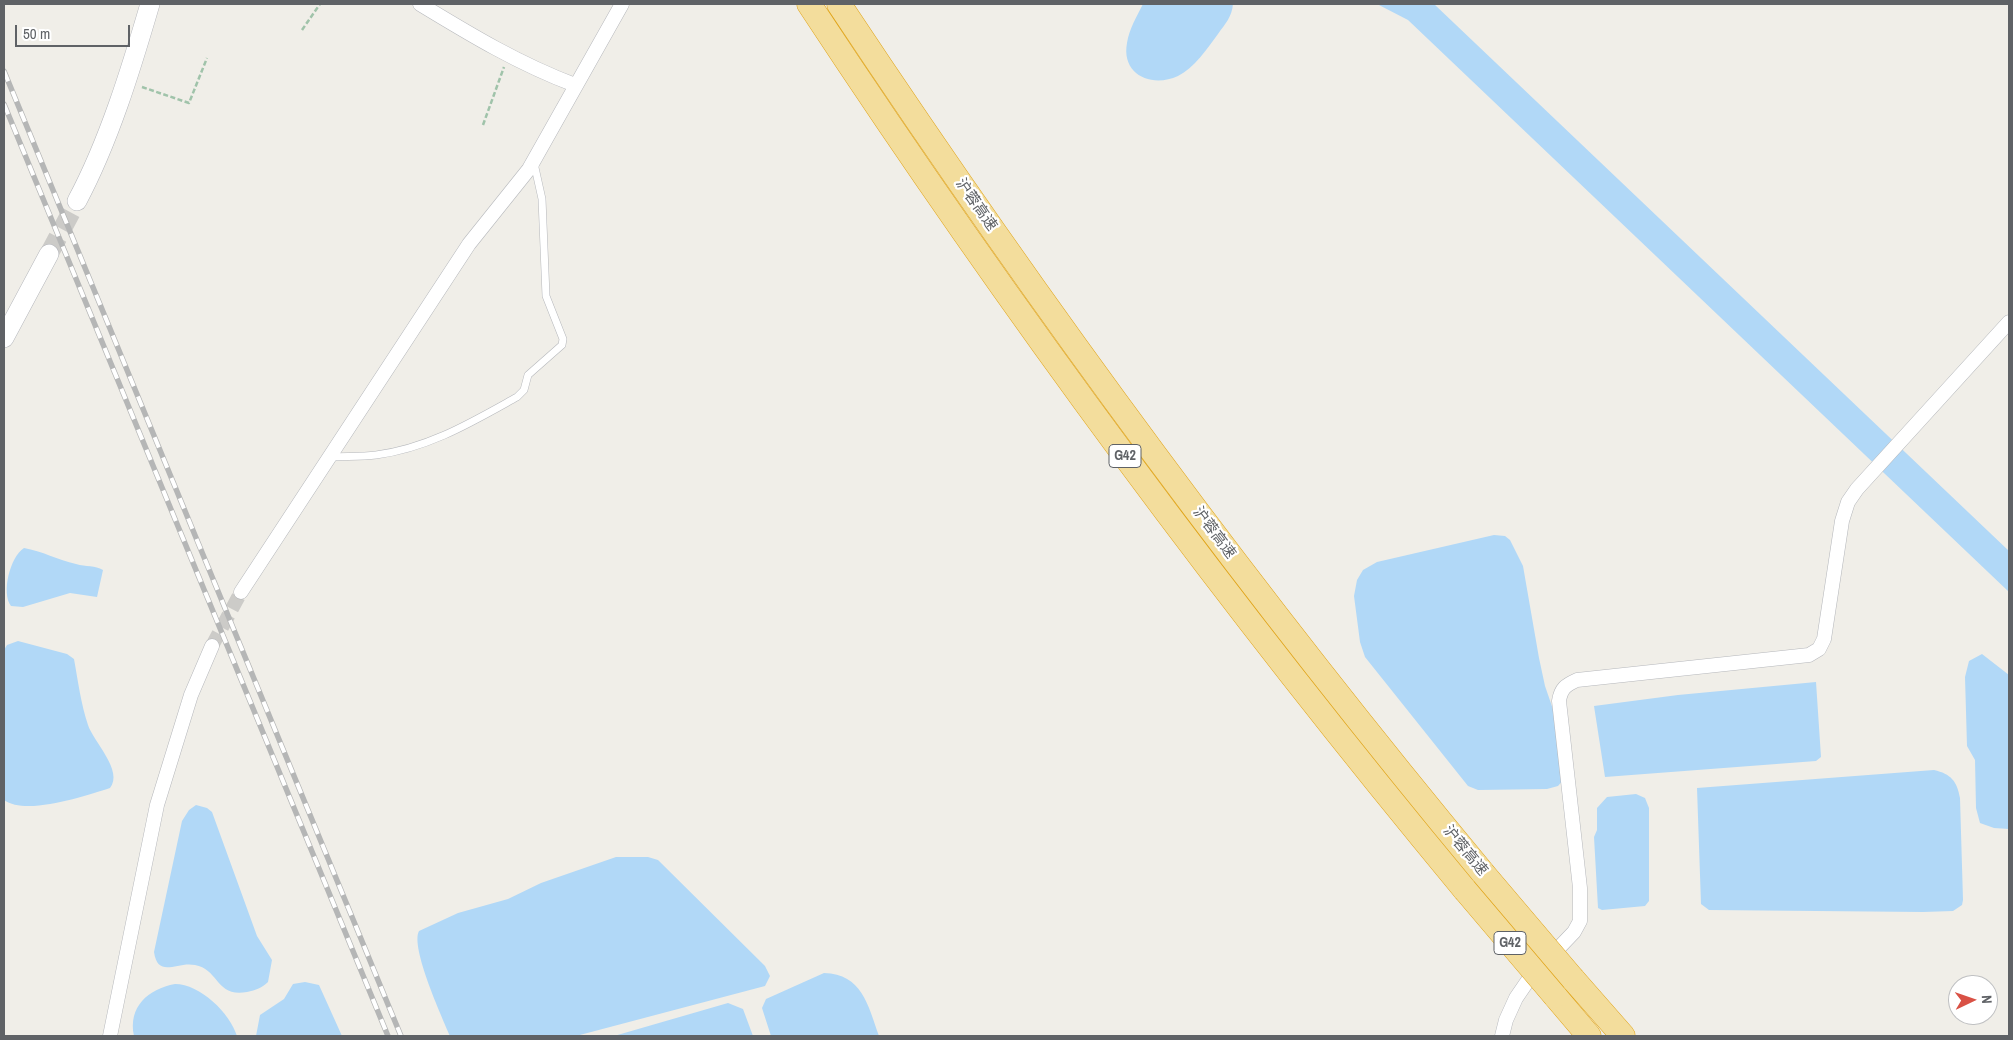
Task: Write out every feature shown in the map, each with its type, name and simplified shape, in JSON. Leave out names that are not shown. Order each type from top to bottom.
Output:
[{"type":"highway","name":"沪蓉高速","points":[[808,4],[972,243],[1150,490],[1239,608],[1465,890],[1590,1036]]},
{"type":"highway","name":"沪蓉高速","points":[[839,4],[998,237],[1164,467],[1259,593],[1483,873],[1623,1036]]},
{"type":"main road","points":[[77,201],[88,180],[126,81],[150,4]]},
{"type":"main road","points":[[4,338],[48,254]]},
{"type":"street","points":[[420,4],[508,56],[575,85]]},
{"type":"street","points":[[241,592],[470,244],[533,160],[622,4]]},
{"type":"street","points":[[1502,1036],[1506,1020],[1516,998],[1529,978],[1574,932],[1580,921],[1580,888],[1559,701],[1562,689],[1577,680],[1809,655],[1819,649],[1824,639],[1842,521],[1848,502],[2009,322]]},
{"type":"street","points":[[110,1036],[157,805],[191,695],[212,646]]},
{"type":"lane","points":[[330,457],[390,452],[430,442],[455,432],[517,397],[524,390],[528,375],[562,345],[563,339],[546,296],[542,199],[540,181],[533,160]]},
{"type":"path","points":[[302,30],[320,4]]},
{"type":"path","points":[[483,125],[508,56]]},
{"type":"path","points":[[126,81],[189,103],[207,58]]},
{"type":"water","points":[[1143,4],[1233,4],[1226,24],[1195,63],[1178,76],[1158,80],[1140,76],[1134,71],[1126,54],[1130,33]]},
{"type":"water","points":[[1377,4],[1434,4],[2009,551],[2009,592],[1408,20]]},
{"type":"water","points":[[1494,535],[1505,536],[1510,540],[1523,566],[1545,686],[1556,718],[1564,779],[1558,786],[1547,789],[1478,790],[1468,786],[1365,657],[1360,642],[1354,596],[1357,580],[1363,570],[1377,562]]},
{"type":"water","points":[[24,548],[103,570],[97,597],[70,593],[23,607],[11,606],[7,593],[8,576],[15,559]]},
{"type":"water","points":[[18,641],[67,654],[74,659],[88,725],[111,765],[113,781],[110,788],[71,800],[41,805],[26,806],[4,800],[4,650],[7,645]]},
{"type":"water","points":[[1982,654],[2009,675],[2009,829],[1994,828],[1980,823],[1976,808],[1975,760],[1967,746],[1965,677],[1969,661]]},
{"type":"water","points":[[1816,682],[1821,757],[1816,761],[1605,777],[1594,706],[1678,695]]},
{"type":"water","points":[[1934,770],[1952,779],[1957,787],[1960,798],[1963,900],[1962,905],[1953,911],[1709,910],[1701,904],[1697,788]]},
{"type":"water","points":[[1636,794],[1645,798],[1649,808],[1649,901],[1645,906],[1602,910],[1598,908],[1594,837],[1597,830],[1597,808],[1607,797]]},
{"type":"water","points":[[196,805],[207,808],[212,812],[257,936],[272,960],[268,982],[261,987],[247,992],[237,993],[229,991],[209,972],[195,965],[164,967],[156,960],[154,952],[182,821],[189,810]]},
{"type":"water","points":[[616,857],[648,857],[658,860],[765,966],[770,976],[765,986],[576,1036],[450,1036],[434,999],[423,966],[417,939],[419,931],[458,913],[508,899],[541,883]]},
{"type":"water","points":[[824,973],[847,979],[862,993],[879,1036],[771,1036],[762,1008],[766,999]]},
{"type":"water","points":[[305,982],[319,985],[342,1036],[256,1036],[260,1015],[284,999],[293,984]]},
{"type":"water","points":[[175,984],[185,985],[194,989],[213,1001],[228,1018],[237,1036],[134,1036],[134,1016],[142,1001],[156,990]]},
{"type":"water","points":[[728,1003],[743,1009],[753,1036],[614,1036]]},
{"type":"tunnel","points":[[49,254],[77,201]]},
{"type":"tunnel","points":[[212,646],[241,592]]},
{"type":"railway","points":[[4,71],[401,1036]]},
{"type":"railway","points":[[4,104],[388,1036]]}]
